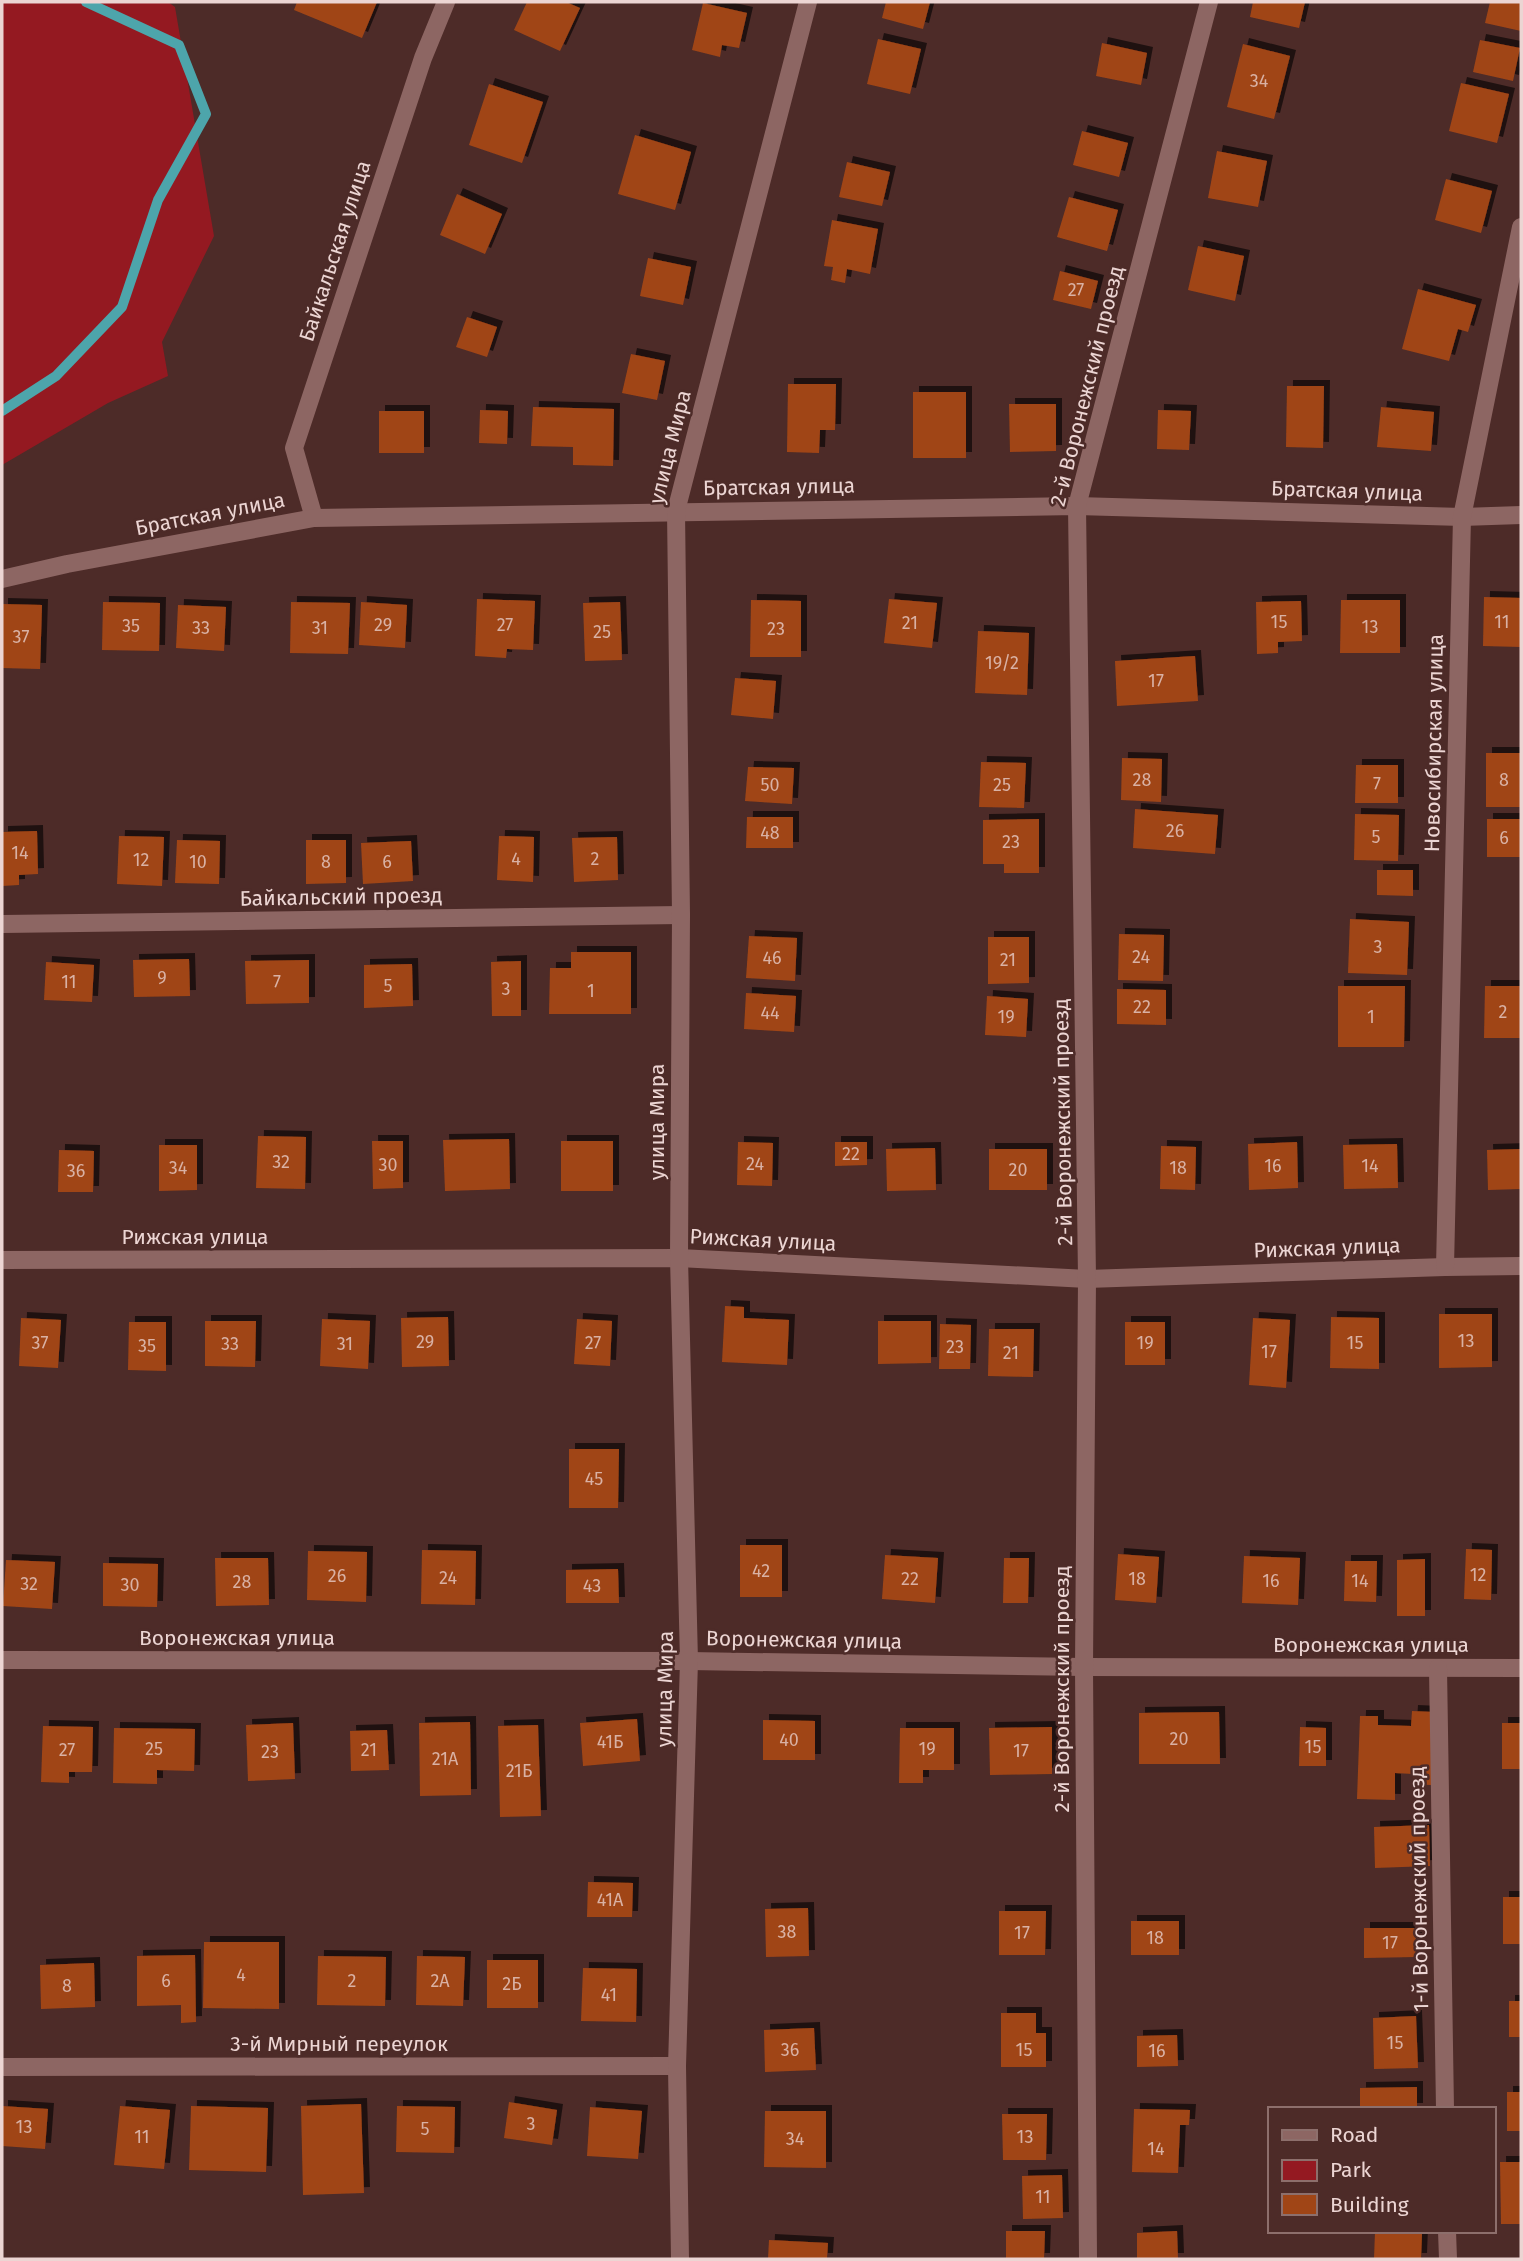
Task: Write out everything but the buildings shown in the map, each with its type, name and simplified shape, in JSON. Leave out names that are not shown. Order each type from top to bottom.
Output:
[{"type":"street","name":"Байкальская улица","points":[[313,518],[294,448],[423,58],[446,2]]},
{"type":"street","name":"улица Мира","points":[[680,2259],[677,2066],[689,1661],[678,1258],[681,915],[676,511],[808,2]]},
{"type":"street","name":"2-й Воронежский проезд","points":[[1088,2259],[1084,1667],[1087,1279],[1077,506],[1209,2]]},
{"type":"street","name":"Новосибирская улица","points":[[1445,1267],[1462,517],[1521,227]]},
{"type":"street","name":"Братская улица","points":[[2,579],[67,564],[313,518],[1077,506],[1462,517],[1521,515]]},
{"type":"street","name":"Байкальский проезд","points":[[2,925],[681,915]]},
{"type":"street","name":"Рижская улица","points":[[2,1260],[678,1258],[1087,1279],[1521,1266]]},
{"type":"street","name":"Воронежская улица","points":[[2,1660],[689,1661],[1084,1667],[1521,1668]]},
{"type":"street","name":"1-й Воронежский проезд","points":[[1438,1668],[1445,2107]]},
{"type":"street","name":"3-й Мирный переулок","points":[[2,2067],[677,2066]]},
{"type":"street","points":[[1447,2233],[1448,2259]]},
{"type":"green space","points":[[2,2],[168,2],[175,7],[214,236],[162,342],[168,376],[108,403],[2,465]]},
{"type":"waterway","points":[[2,411],[56,376],[122,307],[158,200],[206,114],[179,45],[86,2]]}]
